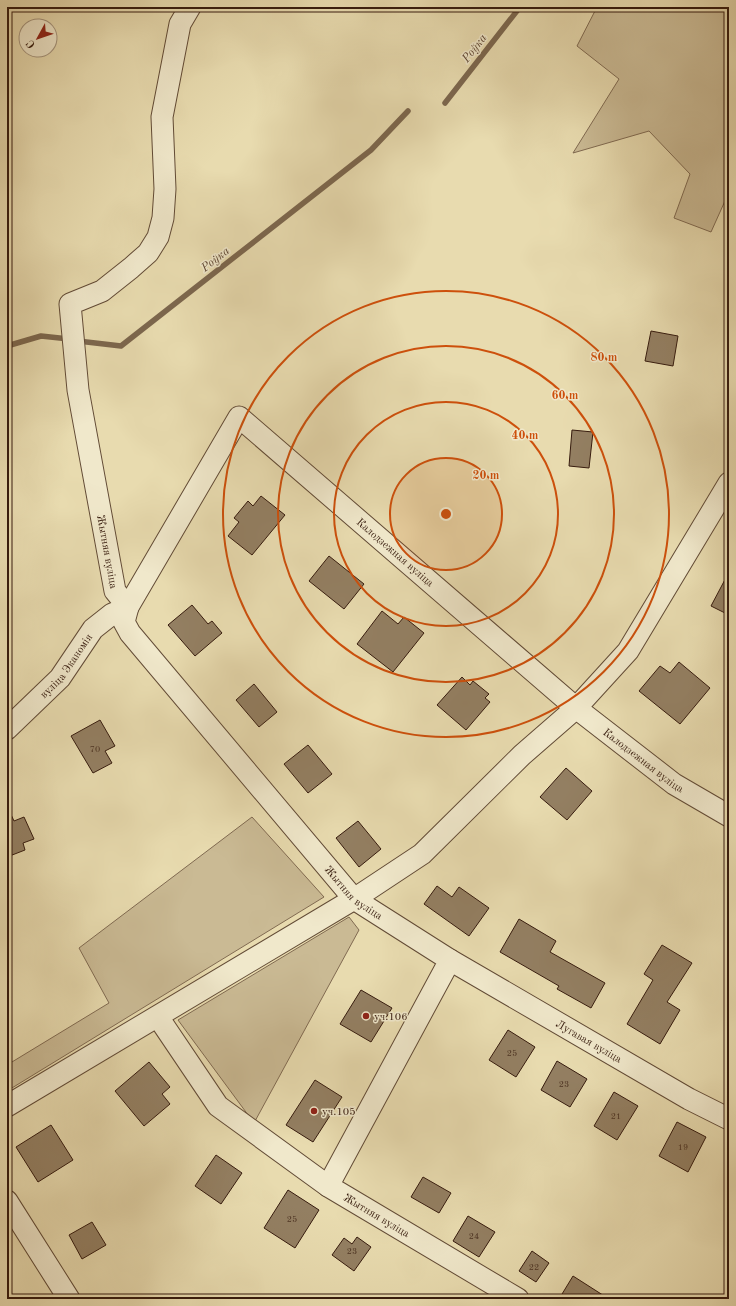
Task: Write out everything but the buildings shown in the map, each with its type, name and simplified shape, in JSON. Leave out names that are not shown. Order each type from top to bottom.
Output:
[{"type":"street","name":"Жытняя вуліца","points":[[190,7],[180,24],[162,117],[164,189],[163,218],[158,237],[148,253],[126,273],[102,291],[70,304],[78,390],[114,591],[128,607],[124,622],[130,633],[354,899],[450,960]]},
{"type":"street","name":"Калодзежная вуліца","points":[[128,607],[239,417],[576,708],[674,784],[729,816]]},
{"type":"street","points":[[7,1106],[354,899],[422,854],[522,755],[576,708],[628,651],[729,484]]},
{"type":"street","name":"вуліца Эканомія","points":[[7,729],[60,678],[93,629],[112,614],[128,607]]},
{"type":"street","points":[[328,1186],[450,960]]},
{"type":"street","name":"Лугавая вуліца","points":[[450,960],[689,1099],[729,1119]]},
{"type":"street","name":"Жытняя вуліца","points":[[158,1017],[218,1106],[328,1186],[518,1299]]},
{"type":"street","points":[[7,1201],[69,1299]]},
{"type":"shaded area","points":[[597,7],[729,7],[729,192],[711,232],[674,218],[690,174],[649,131],[573,153],[619,79],[577,46]]},
{"type":"shaded area","points":[[252,817],[324,897],[7,1091],[7,1065],[109,1003],[79,948]]},
{"type":"shaded area","points":[[349,917],[359,930],[254,1123],[178,1020]]},
{"type":"waterway","name":"Роўка","points":[[445,103],[520,7]]},
{"type":"waterway","name":"Роўка","points":[[78,341],[121,346],[371,150],[408,111]]},
{"type":"waterway","name":"Роўка","points":[[7,346],[41,336],[69,339]]},
{"type":"place","name":"уч.106","points":[[366,1016]]},
{"type":"place","name":"уч.105","points":[[314,1111]]}]
